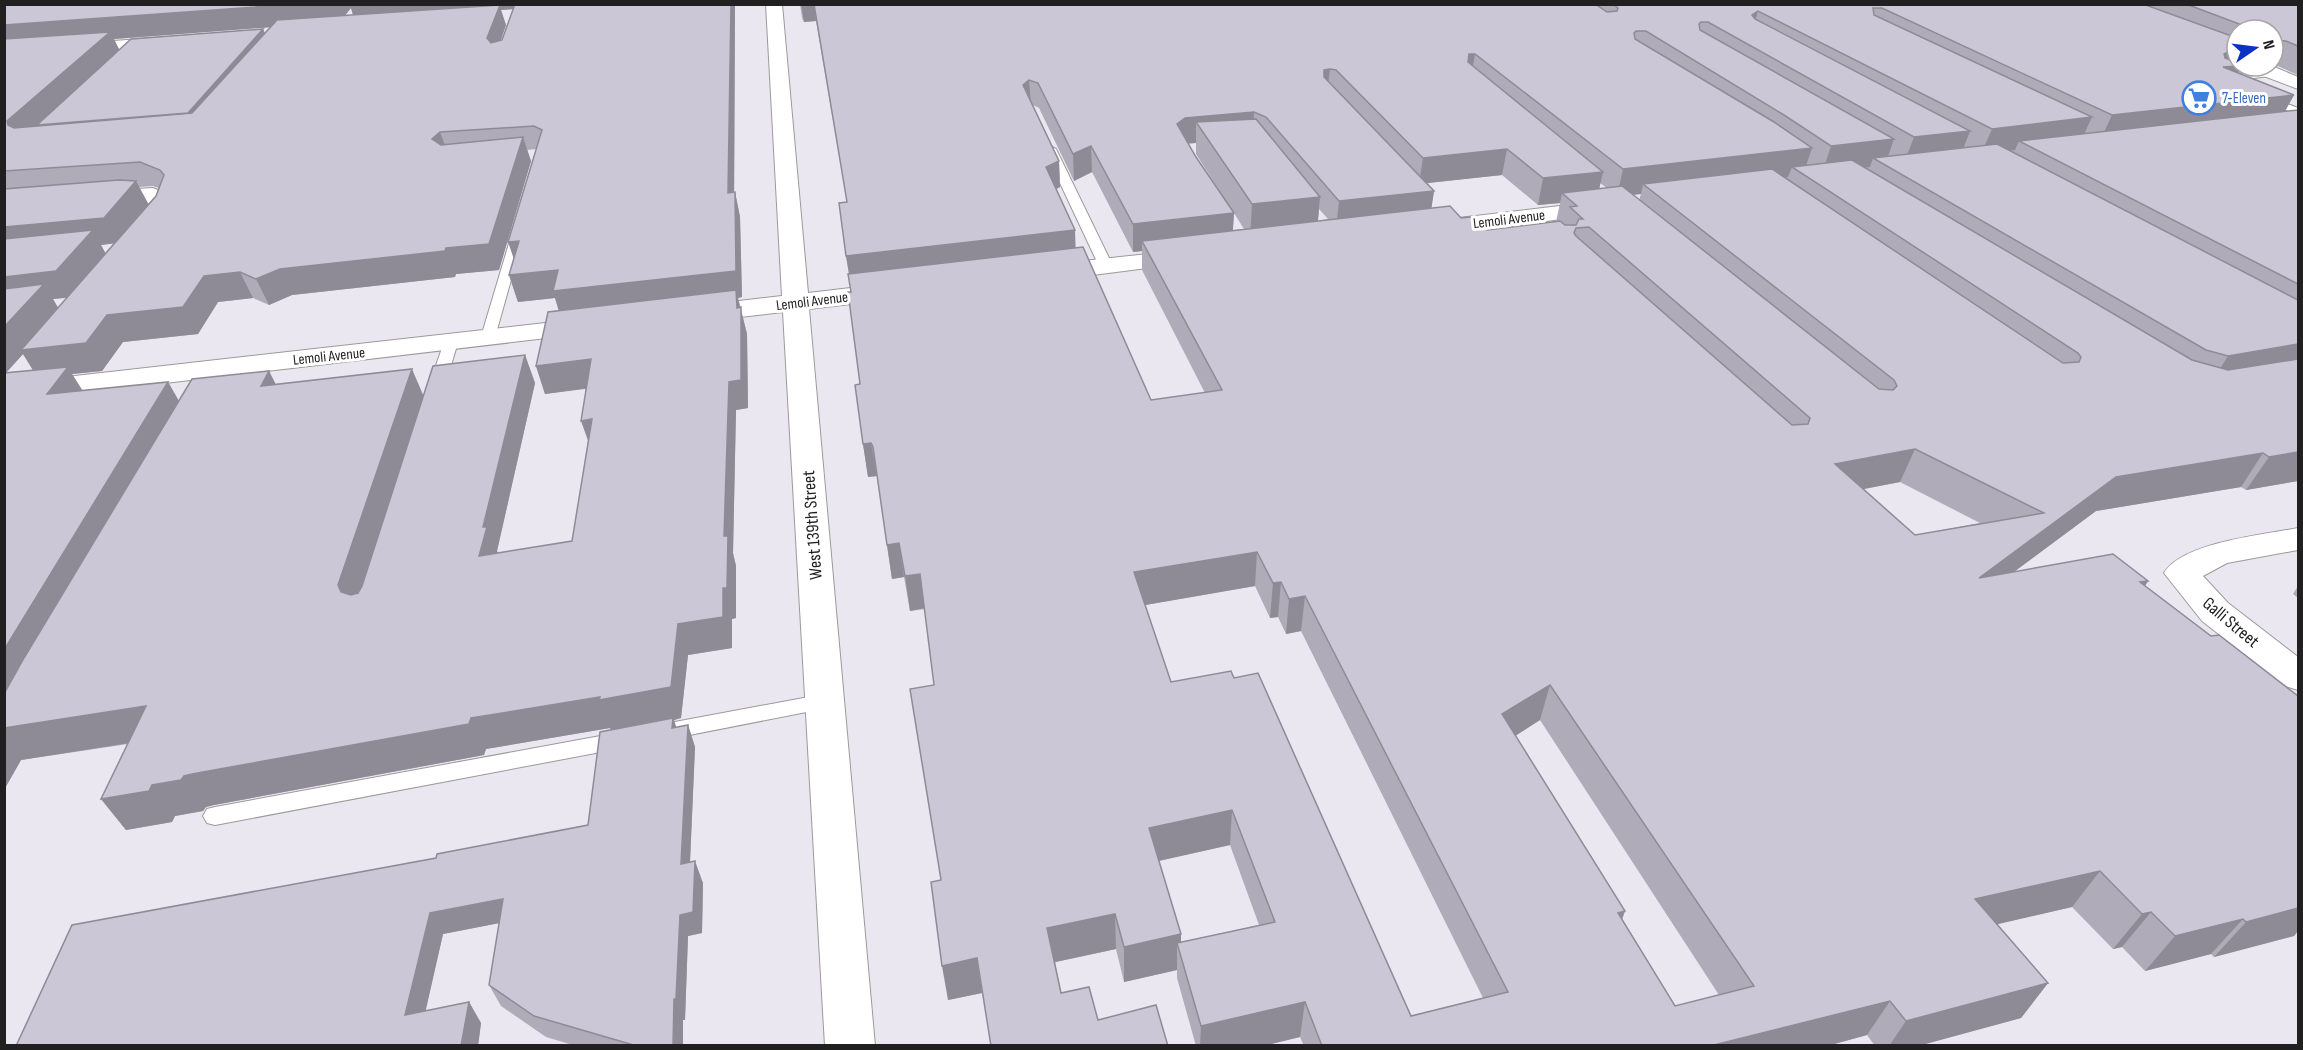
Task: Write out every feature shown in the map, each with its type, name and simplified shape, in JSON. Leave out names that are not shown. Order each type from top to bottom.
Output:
[{"type":"street","name":"West 139th Street","points":[[774,4],[850,1046]]},
{"type":"street","points":[[6,55],[182,41]]},
{"type":"street","points":[[74,200],[153,195],[164,201],[159,214],[130,248]]},
{"type":"street","name":"Lemoli Avenue","points":[[1414,230],[1441,219],[1534,221],[1614,201]]},
{"type":"street","points":[[1026,276],[1212,254]]},
{"type":"street","name":"Lemoli Avenue","points":[[677,316],[910,289]]},
{"type":"street","name":"Lemoli Avenue","points":[[6,393],[214,378],[451,342],[606,324]]},
{"type":"street","points":[[6,393],[31,365]]},
{"type":"street","name":"Galli Street","points":[[2298,538],[2218,554],[2181,573],[2215,612],[2298,676]]},
{"type":"lane","points":[[120,60],[137,44]]},
{"type":"lane","points":[[2234,78],[2218,80],[2298,112]]},
{"type":"lane","points":[[1045,137],[1106,266]]},
{"type":"lane","points":[[488,338],[521,222]]},
{"type":"lane","points":[[430,408],[451,342]]},
{"type":"lane","points":[[215,816],[825,702]]},
{"type":"building","points":[[4,4],[297,4],[4,25]]},
{"type":"building","points":[[515,4],[731,4],[728,193],[735,192],[736,271],[553,291],[558,270],[509,275],[519,241],[508,242],[542,130],[534,126],[440,132],[432,139],[441,145],[523,137],[489,244],[280,269],[256,279],[240,272],[204,276],[183,307],[107,315],[86,343],[21,350],[156,196],[164,175],[160,170],[140,162],[4,171],[4,39],[110,32],[7,121],[8,125],[14,128],[192,113],[277,20],[500,5],[487,38],[491,43],[502,40]]},
{"type":"building","points":[[814,4],[1595,4],[1607,12],[1617,11],[1618,8],[1613,4],[2143,4],[2225,34],[2225,67],[2223,67],[2225,68],[2225,78],[2251,78],[2294,95],[2112,115],[1882,8],[1873,8],[1874,15],[2092,117],[1992,129],[1758,11],[1752,15],[1755,19],[1970,131],[1914,137],[1708,22],[1701,22],[1700,30],[1894,139],[1831,146],[1646,31],[1636,31],[1635,39],[1774,122],[1812,148],[1623,169],[1475,54],[1469,54],[1468,62],[1603,172],[1543,178],[1507,149],[1423,158],[1336,70],[1330,69],[1324,70],[1324,77],[1434,191],[1339,201],[1266,117],[1254,112],[1185,118],[1177,124],[1234,213],[1133,224],[1091,146],[1073,154],[1038,83],[1029,80],[1023,85],[1059,161],[1046,167],[1075,230],[846,256],[839,203],[847,202]]},
{"type":"building","points":[[2186,4],[2298,4],[2298,46],[2285,41],[2285,18],[2225,19]]},
{"type":"building","points":[[263,29],[188,113],[37,125],[131,39]]},
{"type":"building","points":[[2298,110],[2298,284],[2019,141]]},
{"type":"building","points":[[1256,119],[1320,197],[1252,204],[1196,122]]},
{"type":"building","points":[[1997,144],[2298,300],[2298,344],[2228,356],[2206,350],[1873,158]]},
{"type":"building","points":[[1852,160],[2192,360],[2228,370],[2298,359],[2298,452],[2269,457],[2263,453],[2116,477],[1979,578],[2113,554],[2148,581],[2140,582],[2211,636],[2219,635],[2298,696],[2298,908],[2246,922],[2243,919],[2175,936],[2151,912],[2142,914],[2100,871],[1975,899],[2048,983],[1906,1021],[1890,1001],[1710,1046],[1322,1046],[1305,1002],[1201,1026],[1177,943],[1275,922],[1232,810],[1149,828],[1181,934],[1124,947],[1115,914],[1047,928],[1061,993],[1089,987],[1098,1020],[1156,1005],[1168,1046],[991,1046],[977,958],[942,966],[931,882],[941,880],[910,689],[934,685],[920,574],[905,576],[899,543],[887,545],[873,447],[871,443],[863,444],[855,385],[860,384],[848,292],[851,292],[848,274],[1083,247],[1151,400],[1222,390],[1142,241],[1450,206],[1461,218],[1470,217],[1487,230],[1560,221],[1565,225],[1576,225],[1579,219],[1583,219],[1570,207],[1577,206],[1562,193],[1622,186],[1879,389],[1893,390],[1897,386],[1894,380],[1643,184],[1772,169],[2063,363],[2079,362],[2081,357],[2078,353],[1792,167]],"holes":[[[1589,227],[1810,418],[1808,424],[1792,425],[1576,236],[1574,233],[1576,228]],[[1915,449],[2044,513],[1915,535],[1835,464]],[[1257,552],[1273,583],[1281,582],[1289,599],[1305,596],[1508,992],[1411,1016],[1258,673],[1234,678],[1231,671],[1171,682],[1134,572]],[[1550,685],[1754,986],[1675,1006],[1618,913],[1625,911],[1502,714]]]},
{"type":"building","points":[[119,180],[136,181],[104,218],[4,227],[4,189]]},
{"type":"building","points":[[93,230],[56,271],[4,277],[4,239]]},
{"type":"building","points":[[44,284],[4,327],[4,289]]},
{"type":"building","points":[[736,290],[737,308],[741,307],[741,380],[729,382],[724,536],[728,536],[727,588],[723,588],[723,617],[678,624],[671,687],[599,700],[600,697],[471,718],[469,724],[192,774],[184,776],[181,780],[152,785],[149,791],[101,799],[146,706],[4,728],[4,694],[192,379],[269,371],[261,386],[412,369],[338,585],[341,592],[351,595],[358,593],[362,586],[433,366],[525,355],[483,527],[487,527],[479,556],[572,541],[592,419],[581,421],[591,359],[536,366],[548,312]]},
{"type":"building","points":[[68,367],[47,394],[168,382],[4,650],[4,373]]},
{"type":"building","points":[[673,718],[672,728],[688,725],[681,864],[695,861],[693,912],[680,915],[673,1046],[637,1046],[534,1016],[489,985],[503,899],[430,913],[405,1015],[469,1002],[461,1046],[16,1046],[72,925],[436,858],[437,854],[588,825],[600,732]]},
{"type":"place","name":"7-Eleven","points":[[2199,98]]}]
